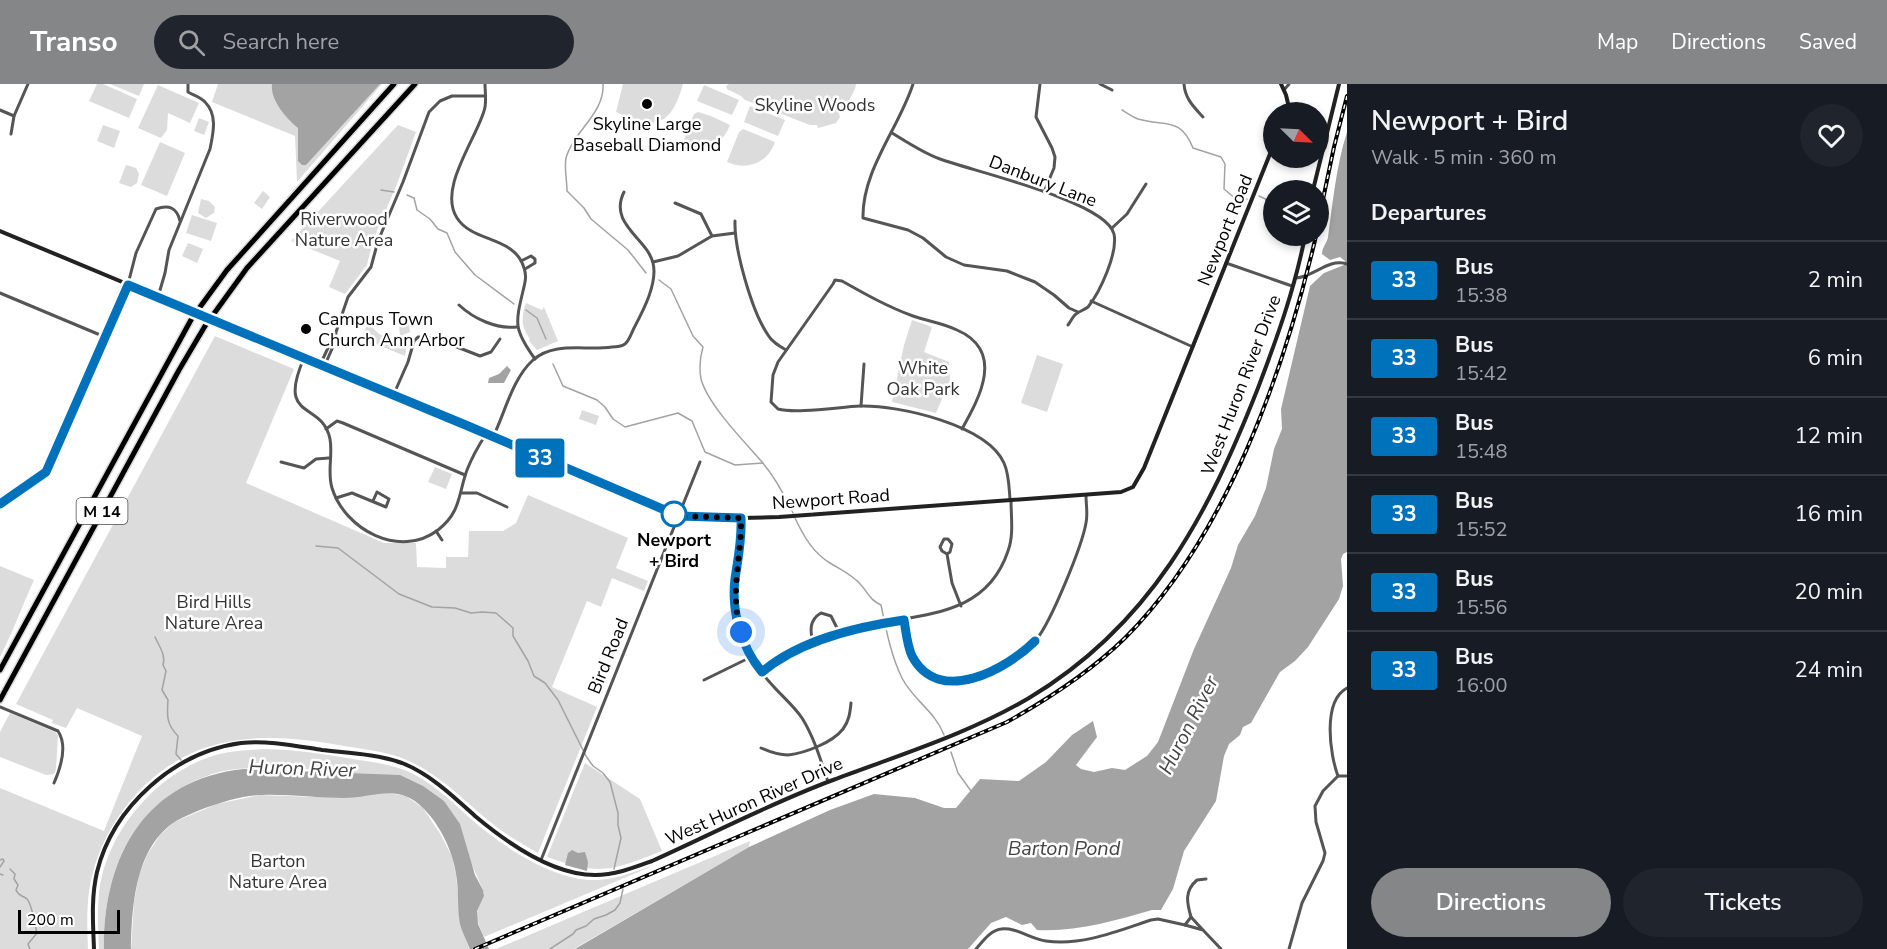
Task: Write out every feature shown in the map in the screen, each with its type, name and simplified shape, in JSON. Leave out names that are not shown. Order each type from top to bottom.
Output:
[{"type":"highway","name":"M 14","points":[[0,670],[169,357],[206,298],[269,222],[394,84]]},
{"type":"highway","name":"M 14","points":[[1,699],[178,370],[205,326],[247,268],[415,84]]},
{"type":"street","points":[[11,134],[14,116],[27,84]]},
{"type":"street","points":[[158,297],[167,256],[210,149],[214,129],[207,104],[202,99],[188,93],[188,84]]},
{"type":"street","points":[[485,84],[484,111],[452,188],[452,209],[467,229],[509,248],[521,261],[525,269],[525,283],[517,327],[521,338],[535,358]]},
{"type":"street","points":[[913,84],[904,110],[871,177],[862,209],[863,218],[908,230],[923,238],[946,257],[964,265],[1007,271],[1035,282],[1077,312]]},
{"type":"street","points":[[1040,84],[1036,117],[1055,157],[1054,168],[1044,192]]},
{"type":"street","points":[[1100,84],[1112,90]]},
{"type":"street","points":[[1185,84],[1186,95],[1190,103],[1203,117]]},
{"type":"street","points":[[1281,84],[1287,102]]},
{"type":"street","points":[[1284,90],[1289,84]]},
{"type":"street","points":[[1329,125],[1339,84]]},
{"type":"street","points":[[322,366],[348,297],[371,267],[378,241],[429,112],[440,101],[452,96],[485,96]]},
{"type":"street","points":[[0,110],[14,116]]},
{"type":"street","name":"Danbury Lane","points":[[892,134],[938,158],[999,175],[1044,192],[1096,215],[1112,228],[1114,237],[1111,261],[1091,302],[1084,310],[1077,312],[1068,325]]},
{"type":"street","name":"Newport Road","points":[[0,231],[679,516],[741,518],[795,516],[1010,499],[1086,496],[1121,492],[1136,483],[1264,168]]},
{"type":"street","points":[[1112,228],[1127,214],[1146,184]]},
{"type":"street","points":[[493,437],[520,377],[535,358],[560,348],[600,349],[625,344],[636,325],[652,286],[653,262],[626,225],[621,209],[621,198],[624,192]]},
{"type":"street","points":[[675,203],[701,214],[712,236]]},
{"type":"street","points":[[0,504],[46,472],[128,285],[136,253],[156,209],[163,206],[174,209],[180,223]]},
{"type":"street","points":[[735,221],[741,265],[760,322],[768,336],[786,350]]},
{"type":"street","points":[[653,262],[678,256],[712,236],[735,233]]},
{"type":"street","name":"West Huron River Drive","points":[[94,949],[94,888],[102,858],[119,824],[141,795],[168,772],[189,759],[222,747],[242,743],[285,745],[381,758],[404,764],[444,788],[506,839],[541,860],[585,874],[597,875],[622,872],[652,861],[828,782],[964,729],[1029,698],[1094,650],[1127,619],[1178,553],[1211,497],[1234,450],[1294,287],[1303,246]]},
{"type":"street","points":[[521,261],[531,256],[535,259],[535,263],[525,269]]},
{"type":"street","points":[[1226,262],[1294,287]]},
{"type":"street","points":[[1296,278],[1311,275],[1333,263],[1345,263]]},
{"type":"street","points":[[762,672],[781,658],[840,634],[961,606],[984,589],[994,578],[1008,552],[1011,534],[1008,474],[1004,462],[994,448],[962,429],[914,412],[861,406],[782,410],[774,407],[771,402],[770,389],[773,375],[786,350],[833,284],[839,280],[890,308],[954,328],[972,340],[984,358],[985,378],[977,402],[962,429]]},
{"type":"street","points":[[0,293],[105,337]]},
{"type":"street","points":[[1091,302],[1193,347]]},
{"type":"street","points":[[459,305],[476,317],[500,327],[517,327]]},
{"type":"street","points":[[393,396],[416,339],[423,336],[429,337],[480,356],[491,352],[500,339]]},
{"type":"street","points":[[303,358],[296,376],[294,394],[303,408],[326,429],[330,438],[330,479],[336,498],[350,520],[360,528],[383,539],[410,541],[423,538],[436,531],[452,515],[462,493],[465,475],[486,434]]},
{"type":"street","points":[[861,406],[864,364]]},
{"type":"street","points":[[326,429],[338,422],[343,423],[465,475]]},
{"type":"street","points":[[281,462],[304,468],[316,459],[329,458]]},
{"type":"street","name":"Bird Road","points":[[541,860],[700,462]]},
{"type":"street","points":[[336,498],[352,493],[386,507],[389,498],[377,492],[373,501]]},
{"type":"street","points":[[462,493],[477,493],[507,507]]},
{"type":"street","points":[[904,620],[907,640],[915,661],[929,674],[945,681],[960,682],[973,679],[1015,658],[1035,641],[1048,621],[1084,533],[1087,514],[1086,496]]},
{"type":"street","points":[[741,518],[740,552],[735,588],[736,609],[743,639],[751,657],[762,672],[801,717],[815,746],[828,782]]},
{"type":"street","points":[[436,531],[442,540]]},
{"type":"street","points":[[947,554],[952,544],[944,539],[940,547],[947,554],[952,583],[961,606]]},
{"type":"street","points":[[813,644],[810,633],[812,622],[821,614],[826,613],[831,616],[840,634]]},
{"type":"street","points":[[704,680],[751,657]]},
{"type":"street","points":[[1338,776],[1332,754],[1331,712],[1338,695],[1347,688]]},
{"type":"street","points":[[761,748],[788,755],[828,742],[842,731],[849,717],[851,703]]},
{"type":"street","points":[[0,707],[55,729],[61,736],[62,763],[54,783]]},
{"type":"street","points":[[1289,949],[1302,903],[1323,861],[1324,848],[1316,822],[1315,806],[1323,791],[1338,776],[1347,776]]},
{"type":"street","points":[[1206,879],[1197,880],[1189,890],[1187,897],[1191,917],[1221,949]]},
{"type":"street","points":[[1185,925],[1191,917]]},
{"type":"street","points":[[976,949],[990,934],[999,929],[1009,929],[1043,941],[1061,942],[1108,934],[1158,919],[1203,930]]},
{"type":"green space","points":[[97,84],[103,84],[137,99],[129,118],[89,101]]},
{"type":"green space","points":[[110,84],[144,84],[139,96]]},
{"type":"green space","points":[[218,84],[382,84],[297,182],[295,136],[212,102]]},
{"type":"green space","name":"Skyline Large Baseball Diamond","points":[[623,84],[683,84],[673,109],[667,117],[651,123],[641,122],[616,112]]},
{"type":"green space","name":"Skyline Woods","points":[[729,84],[856,84],[848,107],[843,108],[836,123],[818,128],[817,125],[810,125],[745,100],[727,89],[726,86]]},
{"type":"green space","points":[[158,85],[199,103],[190,123],[168,113],[167,130],[161,138],[138,128]]},
{"type":"green space","points":[[704,85],[739,100],[732,115],[697,101]]},
{"type":"green space","points":[[750,106],[785,120],[778,136],[744,122]]},
{"type":"green space","points":[[698,112],[730,125],[717,143],[704,149],[682,145],[694,114]]},
{"type":"green space","points":[[199,118],[209,122],[204,135],[194,131]]},
{"type":"green space","points":[[103,125],[120,131],[114,148],[97,141]]},
{"type":"green space","name":"Riverwood Nature Area","points":[[398,125],[416,132],[373,240],[367,265],[345,294],[329,287],[340,261],[291,241]]},
{"type":"green space","points":[[743,129],[775,142],[762,160],[749,165],[734,165],[727,162],[739,132]]},
{"type":"green space","points":[[160,142],[185,153],[167,196],[141,185]]},
{"type":"green space","points":[[126,165],[136,168],[139,174],[137,183],[131,187],[119,183]]},
{"type":"green space","points":[[263,191],[270,197],[262,209],[254,203]]},
{"type":"green space","points":[[201,199],[209,201],[215,207],[214,213],[206,218],[198,213]]},
{"type":"green space","points":[[192,215],[217,223],[211,241],[186,233]]},
{"type":"green space","points":[[188,243],[203,249],[197,263],[182,256]]},
{"type":"green space","points":[[526,303],[542,310],[544,307],[558,341],[537,350],[529,341],[523,322]]},
{"type":"green space","points":[[402,313],[411,317],[410,332],[401,336],[406,349],[405,356],[376,344],[363,334],[368,323],[379,334],[392,340],[400,336],[399,325]]},
{"type":"green space","name":"White Oak Park","points":[[912,320],[932,327],[924,352],[949,362],[950,380],[936,413],[892,402],[904,345]]},
{"type":"green space","name":"Bird Hills Nature Area","points":[[215,336],[294,369],[246,483],[384,543],[416,543],[417,567],[446,568],[446,557],[468,557],[469,531],[503,531],[516,523],[528,495],[628,538],[616,568],[648,581],[644,591],[612,578],[601,607],[587,601],[552,687],[597,707],[538,853],[512,838],[431,773],[401,758],[374,751],[303,740],[268,738],[233,741],[199,750],[163,770],[147,783],[119,815],[99,852],[93,872],[89,891],[88,949],[0,949],[0,788],[104,831],[142,736],[77,708],[66,728],[16,704]]},
{"type":"green space","points":[[1037,355],[1063,364],[1047,412],[1021,403]]},
{"type":"green space","points":[[582,410],[599,416],[596,425],[579,419]]},
{"type":"green space","points":[[435,467],[452,474],[446,489],[428,482]]},
{"type":"green space","points":[[0,566],[34,580],[0,657]]},
{"type":"green space","points":[[10,713],[58,735],[54,774],[46,775],[0,757],[0,732]]},
{"type":"green space","points":[[267,749],[332,755],[407,771],[433,787],[514,851],[547,869],[565,875],[598,880],[655,865],[484,937],[477,915],[483,890],[444,801],[351,774],[285,768],[232,770],[219,772],[190,783],[165,798],[145,817],[130,839],[118,864],[105,919],[104,949],[99,949],[98,900],[105,865],[113,845],[137,809],[168,779],[204,759],[243,750]]},
{"type":"green space","points":[[585,763],[640,799],[662,851],[630,863],[605,869],[580,867],[547,857]]},
{"type":"green space","name":"Barton Nature Area","points":[[383,792],[406,796],[423,808],[441,835],[452,857],[461,926],[470,949],[131,949],[134,902],[139,875],[147,855],[160,835],[174,822],[217,804],[259,795],[345,798]]},
{"type":"green space","points":[[750,841],[749,847],[574,949],[496,949]]},
{"type":"water","points":[[272,84],[380,84],[306,165],[302,165],[298,161],[298,128],[276,102]]},
{"type":"water","name":"Barton Pond","points":[[1347,132],[1347,552],[1341,559],[1343,586],[1339,599],[1308,647],[1280,672],[1251,723],[1243,727],[1240,735],[1229,744],[1224,756],[1216,801],[1184,851],[1173,889],[1161,910],[1152,910],[1095,925],[1052,930],[1037,930],[1031,923],[1022,925],[1006,917],[991,923],[968,949],[575,949],[749,847],[830,810],[874,794],[915,798],[944,808],[956,808],[980,779],[1019,781],[1046,762],[1072,735],[1093,721],[1097,737],[1076,765],[1081,769],[1094,772],[1112,768],[1125,770],[1147,756],[1158,742],[1194,649],[1231,568],[1238,545],[1255,516],[1266,488],[1274,449],[1282,429],[1281,409],[1310,286],[1324,273],[1344,265],[1345,261],[1340,257],[1330,260],[1322,254],[1324,246],[1329,246],[1337,171]]},
{"type":"water","points":[[507,366],[511,370],[504,383],[488,383],[489,378],[499,374]]},
{"type":"water","name":"Huron River","points":[[244,769],[400,775],[423,786],[444,801],[460,824],[475,875],[483,890],[484,896],[477,911],[478,924],[489,949],[470,949],[463,933],[459,918],[452,857],[435,823],[414,801],[405,796],[386,793],[344,798],[255,795],[205,808],[176,821],[162,832],[152,846],[138,879],[131,949],[104,949],[106,915],[112,883],[122,854],[136,828],[156,806],[180,788],[210,776]]},
{"type":"water","points":[[572,850],[578,853],[585,852],[588,862],[587,871],[565,865],[568,853]]},
{"type":"waterway","points":[[603,84],[599,104],[566,158],[567,191],[584,208],[591,219],[628,250],[646,273]]},
{"type":"waterway","points":[[1122,110],[1138,119],[1171,124],[1183,131],[1193,148],[1221,157],[1225,164],[1224,189],[1237,200],[1247,199]]},
{"type":"waterway","points":[[381,190],[394,192]]},
{"type":"waterway","points":[[407,195],[414,198],[417,210],[430,219],[438,229],[447,233],[455,252],[475,275],[514,304]]},
{"type":"waterway","points":[[1259,196],[1263,198]]},
{"type":"waterway","points":[[659,280],[671,289],[693,336],[703,347],[700,363],[701,379],[711,400],[766,468],[779,486],[793,513]]},
{"type":"waterway","points":[[526,310],[537,318],[546,339]]},
{"type":"waterway","points":[[553,364],[563,386],[597,400],[613,419],[625,427],[678,413],[692,421],[705,452],[735,465],[763,463]]},
{"type":"waterway","points":[[795,518],[805,537],[818,554],[854,578],[872,599],[881,605],[898,670],[907,686],[935,719],[944,735]]},
{"type":"waterway","points":[[316,546],[338,548],[399,594],[432,607],[455,608],[471,613],[496,613],[513,628],[513,636],[534,676],[545,683],[558,700],[586,756],[610,782],[618,813],[621,838],[614,869]]},
{"type":"waterway","points":[[155,637],[163,654],[163,665],[166,671],[162,690],[168,700],[168,719],[178,736],[176,754],[181,760]]},
{"type":"waterway","points":[[951,752],[958,773],[971,791]]},
{"type":"waterway","points":[[0,860],[4,861],[0,867]]},
{"type":"waterway","points":[[10,869],[15,874],[14,879],[18,885],[16,890],[18,894],[27,899],[33,915],[37,933],[28,944],[30,949]]},
{"type":"waterway","points":[[550,949],[594,919],[615,910],[620,903],[623,889]]},
{"type":"railway","points":[[1327,180],[1347,96]]},
{"type":"railway","points":[[475,949],[1007,722],[1054,694],[1098,662],[1125,638],[1161,597],[1193,552],[1221,502],[1268,396],[1287,342],[1314,246]]},
{"type":"bus line","name":"33","points":[[0,504],[46,472],[128,285],[679,516],[741,518],[742,535],[735,578],[738,624],[751,657],[762,672],[769,665],[793,652],[840,634],[866,626],[904,620],[907,640],[915,661],[929,674],[945,681],[960,682],[973,679],[1015,658],[1035,641]]},
{"type":"place","name":"Skyline Large Baseball Diamond","points":[[647,104]]},
{"type":"place","name":"Campus Town Church Ann Arbor","points":[[306,329]]},
{"type":"place","name":"Newport + Bird","points":[[674,514]]},
{"type":"route","points":[[674,514],[741,518],[742,535],[735,588],[738,624],[741,632]]}]
